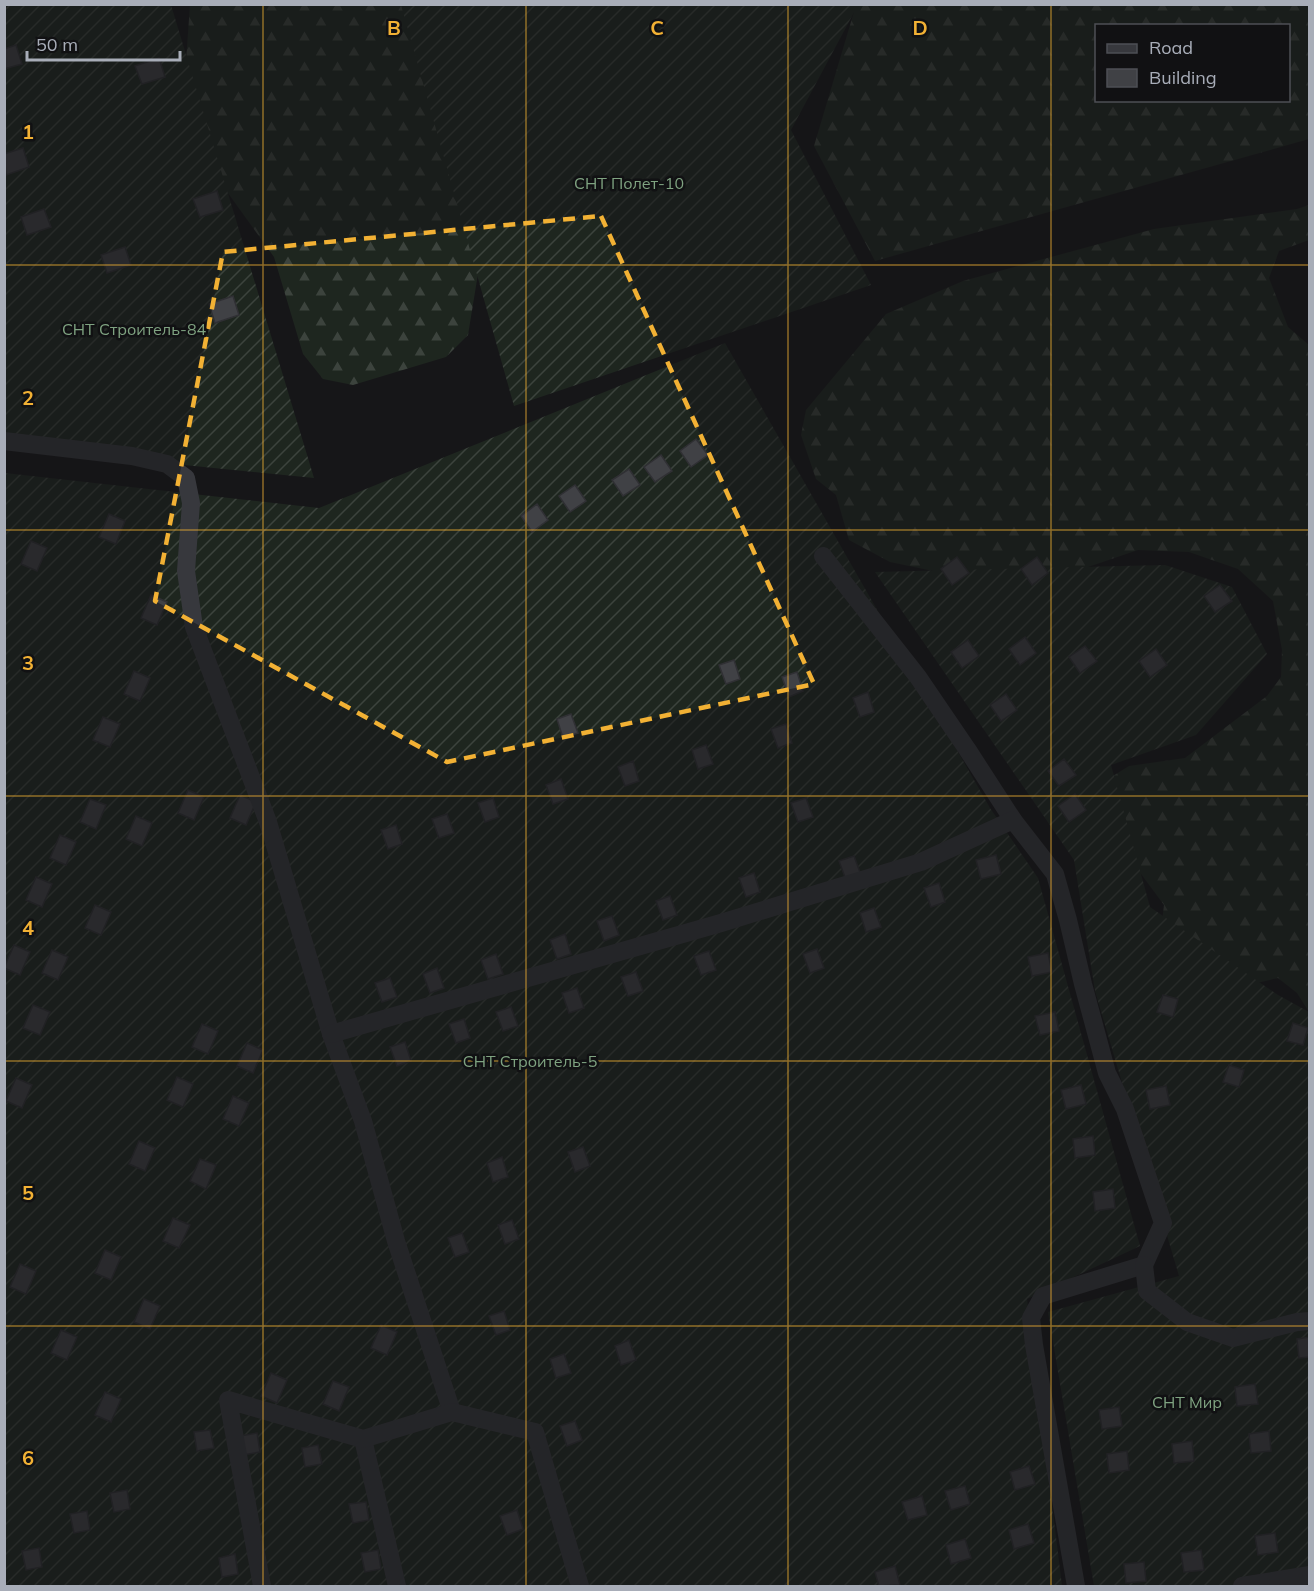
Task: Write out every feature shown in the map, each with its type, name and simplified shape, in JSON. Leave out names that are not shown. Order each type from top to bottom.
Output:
[{"type":"street","points":[[4,441],[132,456],[167,464],[186,478],[191,502],[186,571],[194,627],[268,822],[331,1034],[363,1121],[396,1241],[452,1412]]},
{"type":"street","points":[[823,556],[918,678],[1014,820],[1055,873],[1107,1073],[1125,1109],[1162,1223],[1144,1264],[1147,1291],[1187,1322],[1233,1338],[1297,1322],[1310,1321]]},
{"type":"street","points":[[331,1034],[721,923],[921,862],[1014,820]]},
{"type":"street","points":[[1076,1587],[1031,1318],[1043,1296],[1144,1264]]},
{"type":"street","points":[[262,1587],[228,1400],[363,1439],[452,1412],[535,1432],[579,1587]]},
{"type":"street","points":[[363,1439],[397,1587]]},
{"type":"street","points":[[1242,1587],[1310,1575]]},
{"type":"highlighted area","points":[[601,216],[814,684],[447,762],[155,601],[223,252]]},
{"type":"green space","name":"СНТ Строитель-84","points":[[5,5],[171,5],[314,478],[5,447]]},
{"type":"green space","points":[[190,5],[407,5],[483,243],[468,335],[446,357],[353,385],[323,379],[303,354],[274,257],[220,182],[184,89]]},
{"type":"green space","name":"СНТ Полет-10","points":[[401,5],[858,5],[791,130],[871,285],[514,406]]},
{"type":"green space","points":[[856,5],[1309,5],[1309,139],[875,261],[814,146]]},
{"type":"green space","points":[[1309,205],[1309,240],[1279,251],[1269,278],[1288,327],[1309,345],[1309,1012],[1297,993],[1278,978],[1230,989],[1161,930],[1164,905],[1107,828],[1108,779],[1129,766],[1185,758],[1267,696],[1281,677],[1282,650],[1273,601],[1238,569],[1189,552],[1138,550],[1088,567],[962,577],[890,562],[849,540],[836,495],[816,479],[801,435],[806,410],[886,314],[963,281],[1154,229],[1297,209]]},
{"type":"green space","name":"СНТ Строитель-5","points":[[725,343],[990,808],[1038,878],[1140,1246],[1027,1299],[1062,1586],[5,1586],[5,473],[319,508]]},
{"type":"green space","name":"СНТ Мир","points":[[1165,565],[1232,587],[1267,654],[1196,735],[1111,765],[1150,907],[1278,995],[1309,1012],[1309,1586],[1094,1586],[1048,1312],[1179,1276],[1095,991],[1074,860],[875,572]]},
{"type":"building","points":[[16,45],[22,64],[4,69],[4,49]]},
{"type":"building","points":[[159,58],[165,77],[142,84],[135,66]]},
{"type":"building","points":[[23,148],[29,167],[6,175],[4,154]]},
{"type":"building","points":[[217,191],[223,210],[200,217],[193,199]]},
{"type":"building","points":[[44,209],[51,227],[27,235],[21,217]]},
{"type":"building","points":[[125,247],[131,265],[107,273],[101,255]]},
{"type":"building","points":[[233,296],[239,315],[215,323],[209,304]]},
{"type":"building","points":[[696,439],[708,455],[691,467],[680,451]]},
{"type":"building","points":[[661,455],[672,471],[655,482],[644,467]]},
{"type":"building","points":[[629,469],[640,485],[623,496],[612,480]]},
{"type":"building","points":[[575,485],[586,501],[570,512],[559,496]]},
{"type":"building","points":[[537,504],[548,520],[532,532],[521,516]]},
{"type":"building","points":[[109,514],[125,521],[116,544],[99,537]]},
{"type":"building","points":[[31,541],[47,548],[37,571],[21,564]]},
{"type":"building","points":[[957,557],[969,573],[952,585],[941,569]]},
{"type":"building","points":[[1037,557],[1048,573],[1032,585],[1021,569]]},
{"type":"building","points":[[1220,585],[1232,601],[1215,612],[1204,596]]},
{"type":"building","points":[[151,595],[167,602],[157,625],[141,618]]},
{"type":"building","points":[[1025,637],[1036,653],[1020,665],[1009,649]]},
{"type":"building","points":[[968,640],[979,656],[962,668],[951,652]]},
{"type":"building","points":[[1085,646],[1097,661],[1080,673],[1069,657]]},
{"type":"building","points":[[1156,649],[1167,665],[1150,677],[1139,661]]},
{"type":"building","points":[[734,660],[740,679],[726,684],[719,665]]},
{"type":"building","points":[[134,671],[150,678],[140,701],[124,694]]},
{"type":"building","points":[[797,672],[803,691],[789,697],[782,677]]},
{"type":"building","points":[[868,692],[874,712],[860,717],[853,698]]},
{"type":"building","points":[[1006,694],[1017,710],[1001,721],[990,705]]},
{"type":"building","points":[[571,714],[578,733],[563,738],[557,719]]},
{"type":"building","points":[[103,717],[120,724],[110,747],[93,740]]},
{"type":"building","points":[[786,724],[792,743],[778,748],[771,729]]},
{"type":"building","points":[[706,745],[713,764],[698,769],[692,750]]},
{"type":"building","points":[[1064,759],[1076,775],[1059,786],[1048,771]]},
{"type":"building","points":[[633,761],[639,781],[625,786],[618,767]]},
{"type":"building","points":[[561,779],[568,799],[553,804],[546,785]]},
{"type":"building","points":[[188,790],[204,797],[194,820],[178,813]]},
{"type":"building","points":[[1075,794],[1086,810],[1069,822],[1058,806]]},
{"type":"building","points":[[240,795],[256,802],[246,825],[230,818]]},
{"type":"building","points":[[493,798],[499,817],[485,822],[478,803]]},
{"type":"building","points":[[806,798],[813,817],[798,822],[791,803]]},
{"type":"building","points":[[90,799],[106,805],[96,829],[80,822]]},
{"type":"building","points":[[447,814],[454,833],[439,838],[432,819]]},
{"type":"building","points":[[136,816],[152,823],[142,846],[126,839]]},
{"type":"building","points":[[396,825],[402,844],[388,849],[381,830]]},
{"type":"building","points":[[60,835],[76,842],[66,865],[50,858]]},
{"type":"building","points":[[996,855],[1001,874],[981,879],[976,860]]},
{"type":"building","points":[[854,856],[861,875],[846,880],[839,861]]},
{"type":"building","points":[[754,873],[760,892],[746,897],[739,878]]},
{"type":"building","points":[[36,877],[52,884],[42,907],[26,900]]},
{"type":"building","points":[[939,883],[945,902],[931,907],[924,888]]},
{"type":"building","points":[[670,896],[677,915],[663,920],[656,901]]},
{"type":"building","points":[[95,905],[111,912],[101,935],[85,928]]},
{"type":"building","points":[[874,908],[881,927],[866,932],[860,913]]},
{"type":"building","points":[[612,916],[619,935],[604,941],[597,921]]},
{"type":"building","points":[[565,934],[571,954],[557,959],[550,940]]},
{"type":"building","points":[[14,945],[30,952],[20,975],[4,968]]},
{"type":"building","points":[[817,949],[824,968],[810,973],[803,954]]},
{"type":"building","points":[[52,950],[68,957],[58,980],[42,973]]},
{"type":"building","points":[[709,951],[716,970],[701,975],[694,956]]},
{"type":"building","points":[[1048,953],[1052,972],[1032,976],[1028,957]]},
{"type":"building","points":[[496,954],[503,974],[488,979],[481,960]]},
{"type":"building","points":[[437,968],[444,988],[430,993],[423,974]]},
{"type":"building","points":[[636,972],[643,991],[628,996],[621,977]]},
{"type":"building","points":[[390,978],[397,997],[382,1002],[375,983]]},
{"type":"building","points":[[577,988],[584,1008],[569,1013],[562,993]]},
{"type":"building","points":[[1163,995],[1178,999],[1173,1017],[1157,1012]]},
{"type":"building","points":[[33,1005],[50,1012],[40,1035],[23,1028]]},
{"type":"building","points":[[511,1007],[518,1026],[503,1031],[496,1012]]},
{"type":"building","points":[[1055,1012],[1059,1031],[1040,1035],[1035,1016]]},
{"type":"building","points":[[464,1019],[470,1038],[456,1043],[449,1024]]},
{"type":"building","points":[[1293,1023],[1308,1028],[1303,1045],[1287,1041]]},
{"type":"building","points":[[202,1024],[218,1031],[208,1054],[192,1047]]},
{"type":"building","points":[[405,1042],[411,1061],[397,1066],[390,1047]]},
{"type":"building","points":[[247,1043],[263,1050],[253,1073],[237,1066]]},
{"type":"building","points":[[1229,1065],[1244,1070],[1239,1087],[1223,1082]]},
{"type":"building","points":[[177,1077],[193,1084],[183,1107],[167,1100]]},
{"type":"building","points":[[16,1078],[32,1085],[22,1108],[6,1101]]},
{"type":"building","points":[[1081,1085],[1086,1104],[1066,1109],[1061,1090]]},
{"type":"building","points":[[1166,1086],[1170,1105],[1150,1109],[1146,1090]]},
{"type":"building","points":[[233,1096],[249,1103],[239,1126],[223,1119]]},
{"type":"building","points":[[1093,1136],[1095,1155],[1075,1158],[1073,1139]]},
{"type":"building","points":[[139,1141],[155,1148],[145,1171],[129,1164]]},
{"type":"building","points":[[583,1147],[590,1166],[575,1172],[568,1152]]},
{"type":"building","points":[[502,1157],[508,1177],[493,1182],[487,1163]]},
{"type":"building","points":[[200,1159],[216,1165],[206,1189],[190,1181]]},
{"type":"building","points":[[1113,1189],[1115,1208],[1095,1211],[1093,1192]]},
{"type":"building","points":[[173,1218],[190,1225],[179,1248],[163,1241]]},
{"type":"building","points":[[512,1220],[519,1239],[505,1244],[498,1225]]},
{"type":"building","points":[[462,1233],[469,1252],[455,1257],[448,1238]]},
{"type":"building","points":[[105,1250],[121,1257],[111,1280],[95,1273]]},
{"type":"building","points":[[20,1264],[36,1271],[26,1294],[10,1287]]},
{"type":"building","points":[[144,1299],[160,1306],[150,1329],[134,1322]]},
{"type":"building","points":[[504,1311],[510,1330],[496,1335],[489,1316]]},
{"type":"building","points":[[381,1325],[397,1332],[387,1355],[371,1348]]},
{"type":"building","points":[[61,1330],[77,1337],[67,1360],[51,1353]]},
{"type":"building","points":[[1310,1337],[1310,1357],[1299,1358],[1297,1339]]},
{"type":"building","points":[[629,1340],[636,1360],[621,1365],[615,1346]]},
{"type":"building","points":[[564,1354],[571,1373],[556,1378],[550,1359]]},
{"type":"building","points":[[271,1373],[287,1380],[277,1403],[261,1396]]},
{"type":"building","points":[[333,1381],[349,1387],[339,1411],[323,1404]]},
{"type":"building","points":[[1255,1384],[1258,1404],[1237,1406],[1235,1387]]},
{"type":"building","points":[[105,1392],[121,1399],[111,1422],[95,1415]]},
{"type":"building","points":[[1119,1407],[1122,1426],[1102,1429],[1099,1410]]},
{"type":"building","points":[[575,1421],[582,1440],[567,1446],[560,1426]]},
{"type":"building","points":[[210,1430],[214,1448],[197,1451],[194,1432]]},
{"type":"building","points":[[1269,1431],[1271,1451],[1251,1453],[1249,1434]]},
{"type":"building","points":[[257,1433],[260,1452],[243,1455],[240,1436]]},
{"type":"building","points":[[1192,1441],[1194,1461],[1174,1463],[1172,1444]]},
{"type":"building","points":[[318,1445],[322,1464],[305,1467],[302,1448]]},
{"type":"building","points":[[1127,1451],[1129,1470],[1109,1473],[1107,1454]]},
{"type":"building","points":[[1029,1466],[1035,1484],[1015,1490],[1010,1472]]},
{"type":"building","points":[[965,1486],[970,1504],[951,1510],[945,1491]]},
{"type":"building","points":[[127,1490],[130,1509],[114,1512],[110,1493]]},
{"type":"building","points":[[922,1496],[927,1515],[908,1520],[902,1502]]},
{"type":"building","points":[[366,1502],[369,1520],[353,1523],[349,1504]]},
{"type":"building","points":[[517,1510],[523,1529],[507,1535],[500,1516]]},
{"type":"building","points":[[87,1511],[90,1530],[74,1533],[70,1514]]},
{"type":"building","points":[[1028,1524],[1034,1543],[1014,1549],[1009,1530]]},
{"type":"building","points":[[1275,1533],[1278,1552],[1258,1555],[1255,1536]]},
{"type":"building","points":[[965,1539],[971,1558],[951,1564],[946,1545]]},
{"type":"building","points":[[39,1548],[42,1567],[26,1570],[22,1551]]},
{"type":"building","points":[[378,1550],[381,1569],[365,1572],[361,1553]]},
{"type":"building","points":[[1201,1550],[1204,1570],[1184,1572],[1181,1553]]},
{"type":"building","points":[[235,1554],[238,1574],[222,1577],[219,1558]]},
{"type":"building","points":[[1144,1562],[1146,1581],[1126,1583],[1124,1564]]},
{"type":"building","points":[[895,1566],[900,1585],[879,1586],[875,1572]]}]
